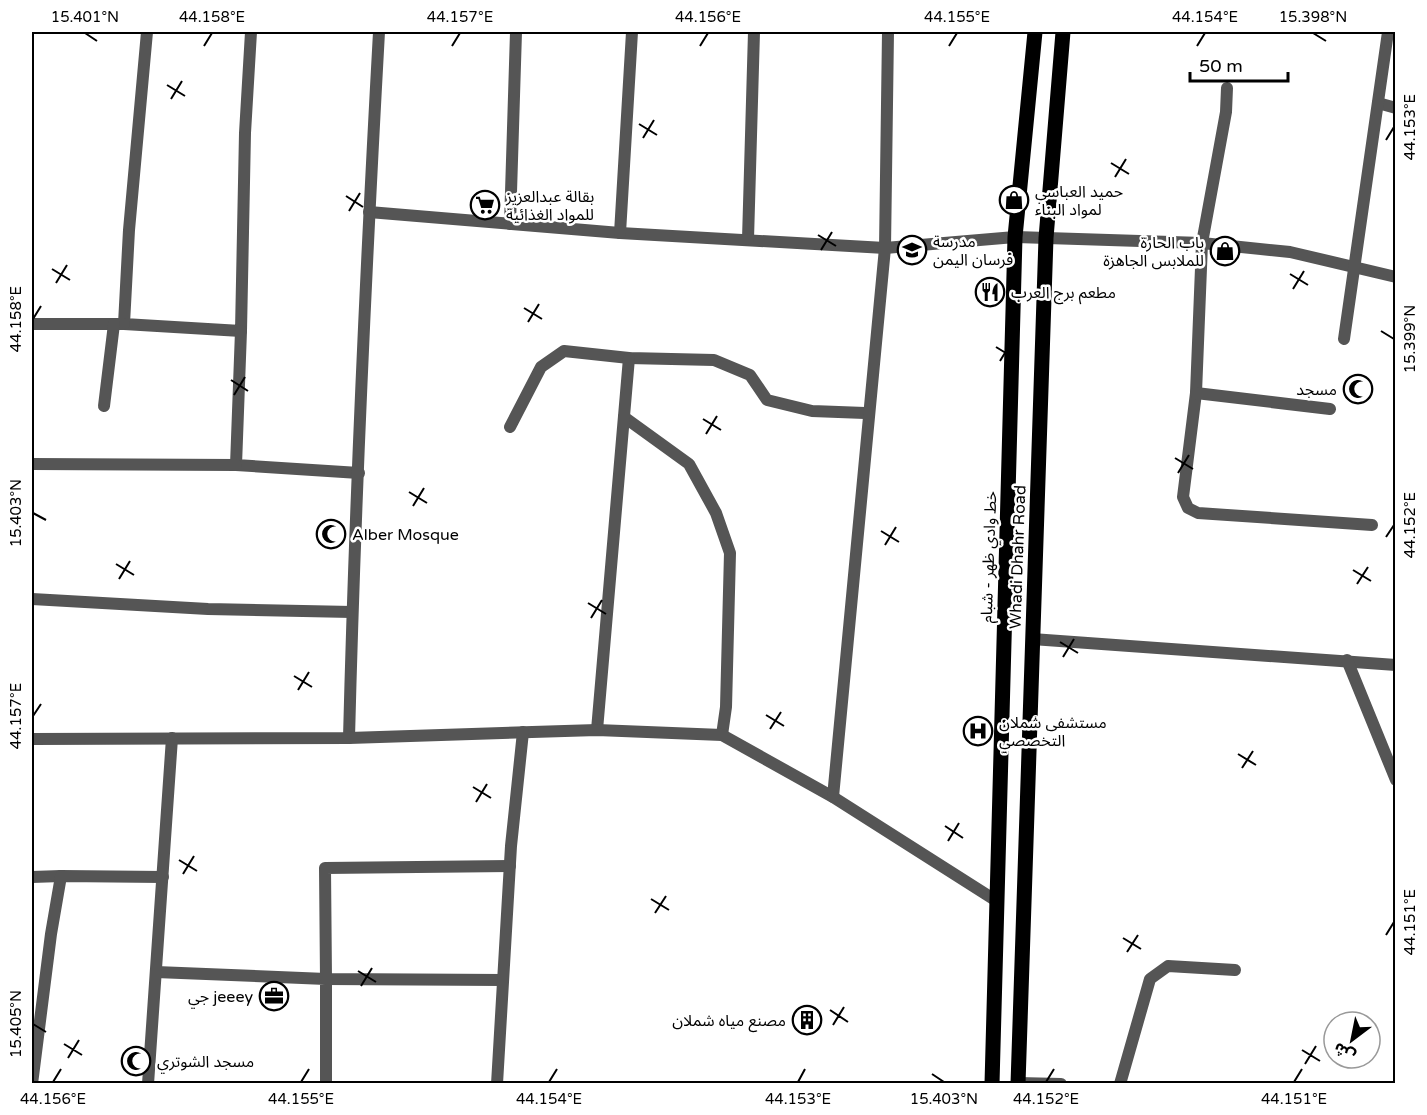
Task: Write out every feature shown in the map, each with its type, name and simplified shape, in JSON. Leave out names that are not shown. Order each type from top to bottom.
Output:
[{"type":"main road","name":"خط وادي ظهر - شبام","points":[[992,1083],[1015,237],[1035,32]]},
{"type":"main road","name":"Whadi Dhahr Road","points":[[1018,1083],[1046,238],[1064,32]]},
{"type":"street","points":[[104,406],[119,324],[147,32]]},
{"type":"street","points":[[236,465],[245,133],[251,32]]},
{"type":"street","points":[[349,738],[352,612],[379,32]]},
{"type":"street","points":[[510,224],[516,32]]},
{"type":"street","points":[[620,233],[632,32]]},
{"type":"street","points":[[748,239],[754,32]]},
{"type":"street","points":[[833,797],[885,248],[888,32]]},
{"type":"street","points":[[1344,339],[1388,32]]},
{"type":"street","points":[[1227,88],[1226,112],[1202,243],[1196,393],[1183,496],[1188,508],[1198,513],[1372,525]]},
{"type":"street","points":[[1378,103],[1395,108]]},
{"type":"street","points":[[369,212],[620,233],[885,248],[1015,237],[1202,243],[1290,252],[1395,277]]},
{"type":"street","points":[[32,324],[119,324],[241,331]]},
{"type":"street","points":[[510,427],[541,368],[564,351],[629,358],[714,360],[750,375],[767,400],[812,411],[865,413]]},
{"type":"street","points":[[597,730],[629,358]]},
{"type":"street","points":[[1196,393],[1330,409]]},
{"type":"street","points":[[624,417],[689,464],[716,513],[730,553],[726,706],[722,735]]},
{"type":"street","points":[[32,464],[236,465],[359,473]]},
{"type":"street","points":[[32,599],[208,609],[352,612]]},
{"type":"street","points":[[1032,639],[1395,665]]},
{"type":"street","points":[[1347,660],[1395,780]]},
{"type":"street","points":[[32,739],[349,738],[597,730],[722,735],[833,797],[996,900]]},
{"type":"street","points":[[497,1083],[510,866],[523,732]]},
{"type":"street","points":[[148,1083],[172,738]]},
{"type":"street","points":[[326,1083],[325,868],[510,866]]},
{"type":"street","points":[[32,1083],[51,934],[61,876]]},
{"type":"street","points":[[32,877],[163,877]]},
{"type":"street","points":[[1120,1083],[1150,979],[1168,966],[1235,970]]},
{"type":"street","points":[[156,972],[326,979],[503,980]]},
{"type":"street","points":[[1018,1083],[1061,1083]]},
{"type":"place","name":"حميد العباسي لمواد البناء","points":[[1014,200]]},
{"type":"place","name":"بقالة عبدالعزيز للمواد الغذائية","points":[[485,205]]},
{"type":"place","name":"مدرسة فرسان اليمن","points":[[912,250]]},
{"type":"place","name":"باب الحارة للملابس الجاهزة","points":[[1225,251]]},
{"type":"place","name":"مطعم برج العرب","points":[[990,292]]},
{"type":"place","name":"مسجد","points":[[1358,389]]},
{"type":"place","name":"Alber Mosque","points":[[331,534]]},
{"type":"place","name":"مستشفى شملان التخصصي","points":[[978,731]]},
{"type":"place","name":"جي jeeey","points":[[274,996]]},
{"type":"place","name":"مصنع مياه شملان","points":[[807,1020]]},
{"type":"place","name":"مسجد الشوتري","points":[[136,1061]]}]
